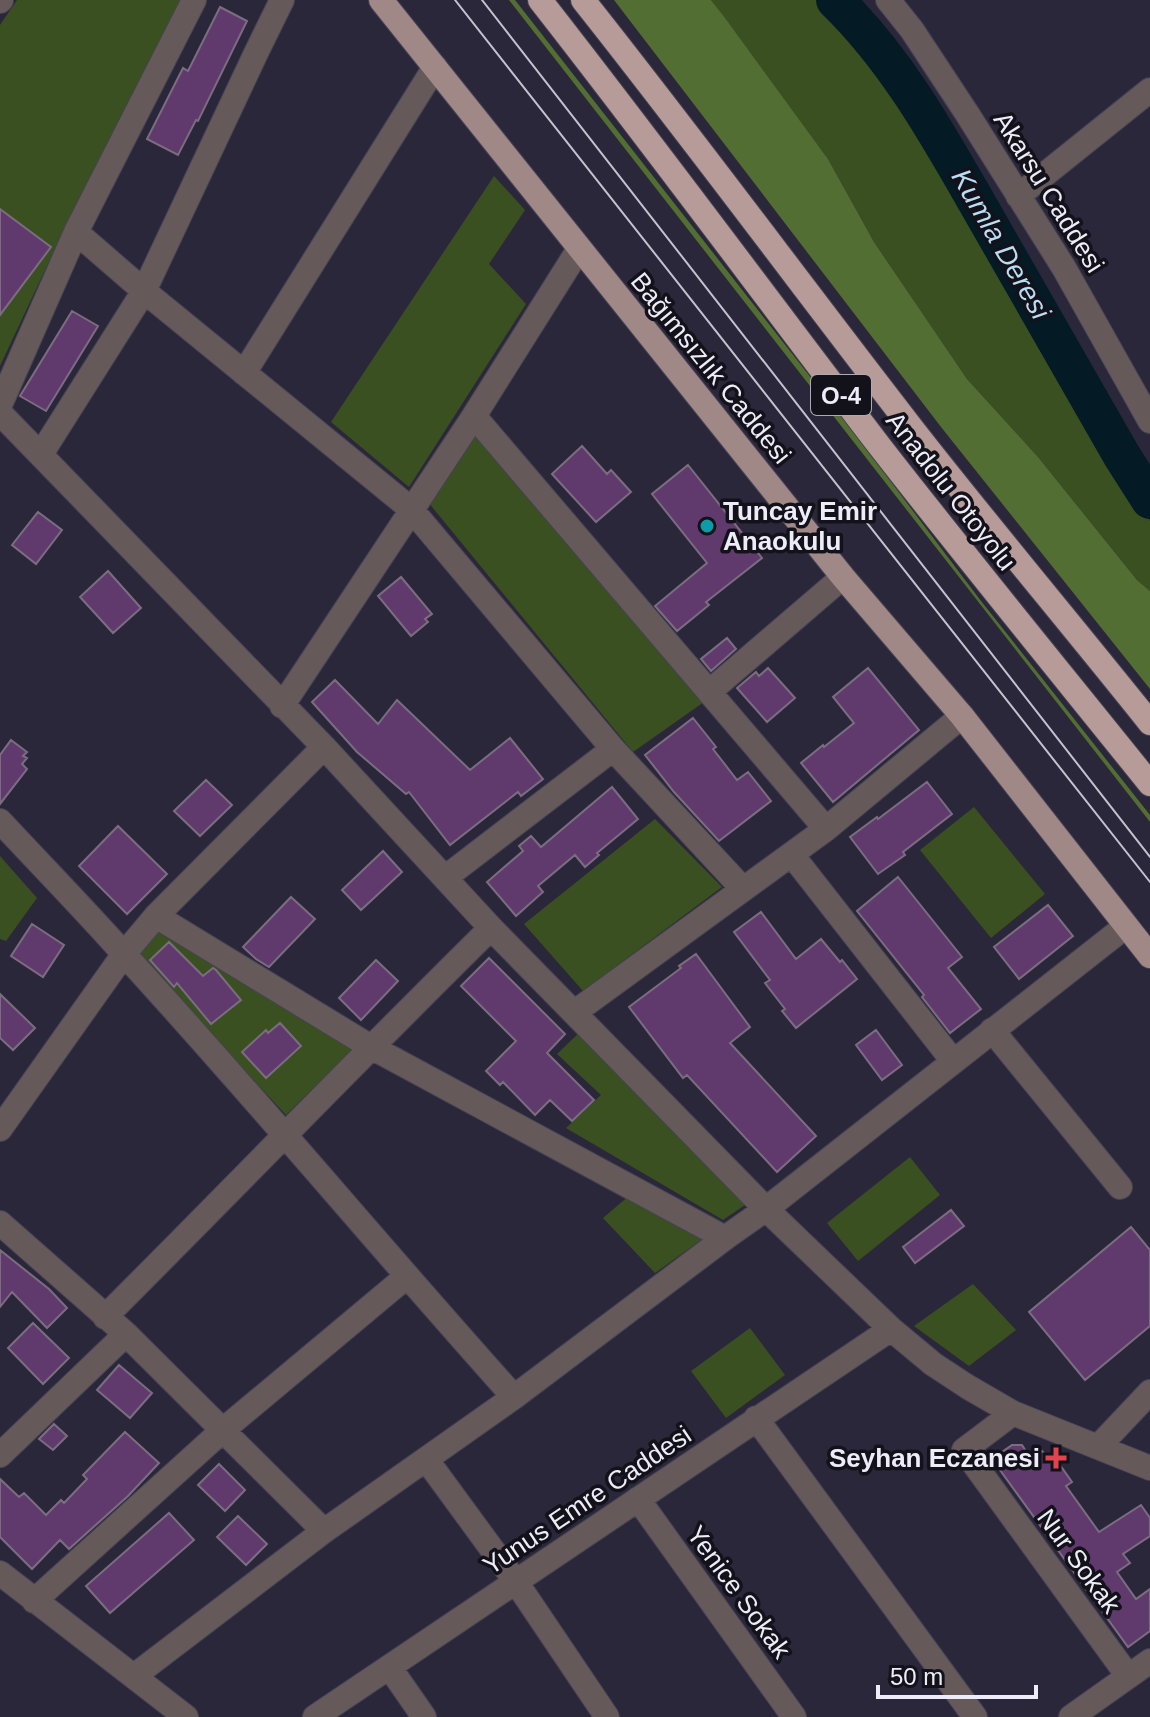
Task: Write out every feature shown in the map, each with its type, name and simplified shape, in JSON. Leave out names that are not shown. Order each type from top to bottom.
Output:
[{"type":"highway","name":"Anadolu Otoyolu","points":[[540,0],[981,576],[1150,784]]},
{"type":"highway","name":"Anadolu Otoyolu","points":[[583,0],[913,430],[1150,723]]},
{"type":"main road","name":"Bağımsızlık Caddesi","points":[[381,0],[843,577],[962,716],[1150,956]]},
{"type":"street","points":[[0,405],[76,232],[194,0]]},
{"type":"street","points":[[41,454],[144,291],[282,0]]},
{"type":"street","name":"Akarsu Caddesi","points":[[888,0],[912,30],[960,103],[1064,268],[1150,421]]},
{"type":"street","points":[[244,373],[435,67]]},
{"type":"street","points":[[1018,196],[1150,90]]},
{"type":"street","points":[[76,232],[411,509],[613,749],[743,889]]},
{"type":"street","points":[[282,706],[474,416],[579,249]]},
{"type":"street","points":[[0,413],[324,747],[491,928],[766,1209],[891,1329],[933,1364],[1013,1413],[1150,1468]]},
{"type":"street","points":[[474,416],[826,829]]},
{"type":"street","points":[[709,692],[843,577]]},
{"type":"street","points":[[575,1012],[826,829],[962,716]]},
{"type":"street","points":[[0,1129],[124,954],[156,916],[324,747]]},
{"type":"street","points":[[446,877],[613,749]]},
{"type":"street","points":[[0,821],[124,954],[514,1397]]},
{"type":"street","points":[[792,855],[953,1061]]},
{"type":"street","points":[[156,916],[371,1047],[725,1238]]},
{"type":"street","points":[[134,1676],[324,1531],[514,1397],[766,1209],[1126,926]]},
{"type":"street","points":[[105,1317],[491,928]]},
{"type":"street","points":[[992,1030],[1120,1187]]},
{"type":"street","points":[[0,1223],[126,1334],[324,1531]]},
{"type":"street","points":[[34,1601],[223,1430],[406,1277]]},
{"type":"street","name":"Yunus Emre Caddesi","points":[[315,1717],[891,1329]]},
{"type":"street","points":[[0,1455],[126,1334]]},
{"type":"street","points":[[1099,1446],[1150,1392]]},
{"type":"street","name":"Nur Sokak","points":[[1013,1413],[964,1450],[1128,1676]]},
{"type":"street","points":[[756,1418],[975,1717]]},
{"type":"street","points":[[426,1459],[516,1582],[607,1717]]},
{"type":"street","name":"Yenice Sokak","points":[[638,1499],[794,1717]]},
{"type":"street","points":[[0,1573],[186,1717]]},
{"type":"street","points":[[1072,1716],[1150,1661]]},
{"type":"street","points":[[390,1668],[424,1717]]},
{"type":"green space","points":[[17,0],[184,0],[77,202],[0,366],[0,25]]},
{"type":"green space","points":[[509,0],[515,0],[848,425],[981,601],[1150,815],[1150,822]]},
{"type":"green space","points":[[614,0],[711,0],[828,159],[874,242],[967,379],[1038,457],[1137,580],[1150,591],[1150,689],[941,427]]},
{"type":"green space","points":[[711,0],[820,0],[885,72],[1150,521],[1150,591],[1137,580],[1038,457],[967,379],[874,242],[828,159]]},
{"type":"green space","points":[[494,176],[525,210],[489,264],[526,304],[409,487],[331,422]]},
{"type":"green space","points":[[477,430],[704,702],[633,752],[428,502]]},
{"type":"green space","points":[[974,807],[1045,894],[991,938],[920,850]]},
{"type":"green space","points":[[655,819],[722,887],[583,991],[524,924]]},
{"type":"green space","points":[[0,856],[37,898],[6,941],[0,939]]},
{"type":"green space","points":[[160,929],[355,1047],[286,1115],[136,953]]},
{"type":"green space","points":[[581,1031],[745,1205],[723,1220],[566,1128],[601,1095],[557,1054]]},
{"type":"green space","points":[[910,1157],[940,1195],[858,1261],[827,1223]]},
{"type":"green space","points":[[630,1195],[704,1238],[655,1273],[603,1218]]},
{"type":"green space","points":[[973,1284],[1016,1330],[969,1366],[914,1326]]},
{"type":"green space","points":[[750,1328],[785,1375],[726,1418],[691,1371]]},
{"type":"building","points":[[220,7],[247,21],[178,155],[147,139],[183,68],[188,71]]},
{"type":"building","points":[[0,209],[51,247],[0,315]]},
{"type":"building","points":[[72,311],[98,326],[46,411],[20,396]]},
{"type":"building","points":[[582,446],[607,474],[611,470],[631,492],[596,522],[552,474]]},
{"type":"building","name":"Tuncay Emir Anaokulu","points":[[688,465],[762,558],[706,602],[709,605],[677,631],[655,606],[707,563],[652,494]]},
{"type":"building","points":[[38,512],[62,530],[36,564],[12,545]]},
{"type":"building","points":[[108,571],[141,608],[113,633],[80,597]]},
{"type":"building","points":[[401,577],[432,614],[425,619],[428,622],[411,636],[378,596]]},
{"type":"building","points":[[727,638],[736,649],[711,671],[701,659]]},
{"type":"building","points":[[768,668],[795,698],[767,722],[737,688],[756,672],[759,676]]},
{"type":"building","points":[[868,668],[919,730],[833,802],[801,763],[854,723],[833,697]]},
{"type":"building","points":[[335,680],[378,724],[397,700],[470,770],[510,738],[543,779],[521,796],[518,792],[450,845],[409,792],[406,794],[357,752],[312,702]]},
{"type":"building","points":[[693,718],[737,780],[748,772],[771,801],[719,841],[645,755]]},
{"type":"building","points":[[11,740],[27,752],[22,764],[27,769],[0,804],[0,755]]},
{"type":"building","points":[[206,780],[232,805],[200,836],[174,811]]},
{"type":"building","points":[[927,782],[952,814],[878,874],[850,837]]},
{"type":"building","points":[[612,787],[638,819],[585,867],[575,855],[538,886],[543,892],[516,916],[487,882],[523,851],[519,846],[531,836],[541,847]]},
{"type":"building","points":[[118,826],[167,874],[127,914],[79,866]]},
{"type":"building","points":[[383,851],[402,872],[361,910],[342,890]]},
{"type":"building","points":[[898,877],[962,957],[948,968],[981,1009],[950,1033],[857,911]]},
{"type":"building","points":[[291,897],[315,919],[269,967],[243,947]]},
{"type":"building","points":[[1048,905],[1073,936],[1019,979],[994,947]]},
{"type":"building","points":[[761,912],[796,959],[821,939],[857,979],[796,1028],[765,983],[770,980],[734,932]]},
{"type":"building","points":[[32,924],[64,945],[43,977],[11,956]]},
{"type":"building","points":[[169,942],[203,976],[213,968],[216,970],[241,1000],[211,1024],[177,983],[174,987],[150,960]]},
{"type":"building","points":[[696,954],[750,1027],[730,1043],[816,1136],[777,1172],[687,1075],[683,1078],[629,1007]]},
{"type":"building","points":[[489,958],[565,1034],[547,1053],[594,1100],[572,1121],[550,1100],[535,1115],[503,1082],[500,1085],[486,1071],[516,1041],[461,986]]},
{"type":"building","points":[[376,960],[398,981],[361,1020],[339,998]]},
{"type":"building","points":[[0,994],[35,1028],[13,1050],[0,1038]]},
{"type":"building","points":[[280,1023],[301,1046],[266,1078],[242,1052],[266,1030],[268,1033]]},
{"type":"building","points":[[876,1030],[902,1065],[882,1080],[856,1045]]},
{"type":"building","points":[[951,1210],[964,1226],[915,1263],[903,1247]]},
{"type":"building","points":[[1131,1227],[1150,1250],[1150,1326],[1085,1380],[1029,1312]]},
{"type":"building","points":[[0,1250],[49,1289],[67,1308],[47,1328],[12,1292],[0,1307]]},
{"type":"building","points":[[33,1323],[69,1358],[43,1384],[8,1348]]},
{"type":"building","points":[[119,1365],[152,1393],[130,1418],[97,1390]]},
{"type":"building","points":[[54,1424],[67,1436],[53,1450],[39,1439]]},
{"type":"building","points":[[125,1432],[159,1463],[128,1496],[69,1549],[60,1540],[32,1569],[0,1537],[0,1479],[19,1497],[24,1493],[46,1515],[61,1500],[64,1503],[87,1479],[83,1475]]},
{"type":"building","points":[[1012,1445],[1022,1445],[1031,1459],[1042,1451],[1055,1468],[1060,1465],[1072,1482],[1066,1486],[1099,1532],[1141,1505],[1150,1518],[1150,1536],[1123,1554],[1130,1563],[1117,1572],[1136,1599],[1150,1589],[1150,1631],[1128,1647],[992,1459]]},
{"type":"building","points":[[219,1464],[245,1490],[225,1511],[198,1485]]},
{"type":"building","points":[[169,1513],[194,1540],[110,1613],[86,1586]]},
{"type":"building","points":[[238,1516],[267,1544],[246,1565],[217,1537]]},
{"type":"waterway","name":"Kumla Deresi","points":[[835,0],[880,50],[919,105],[1150,500]]},
{"type":"tram line","points":[[455,0],[1150,882]]},
{"type":"tram line","points":[[482,0],[1150,857]]},
{"type":"place","name":"Tuncay Emir Anaokulu","points":[[707,526]]},
{"type":"place","name":"Seyhan Eczanesi","points":[[1056,1458]]}]
